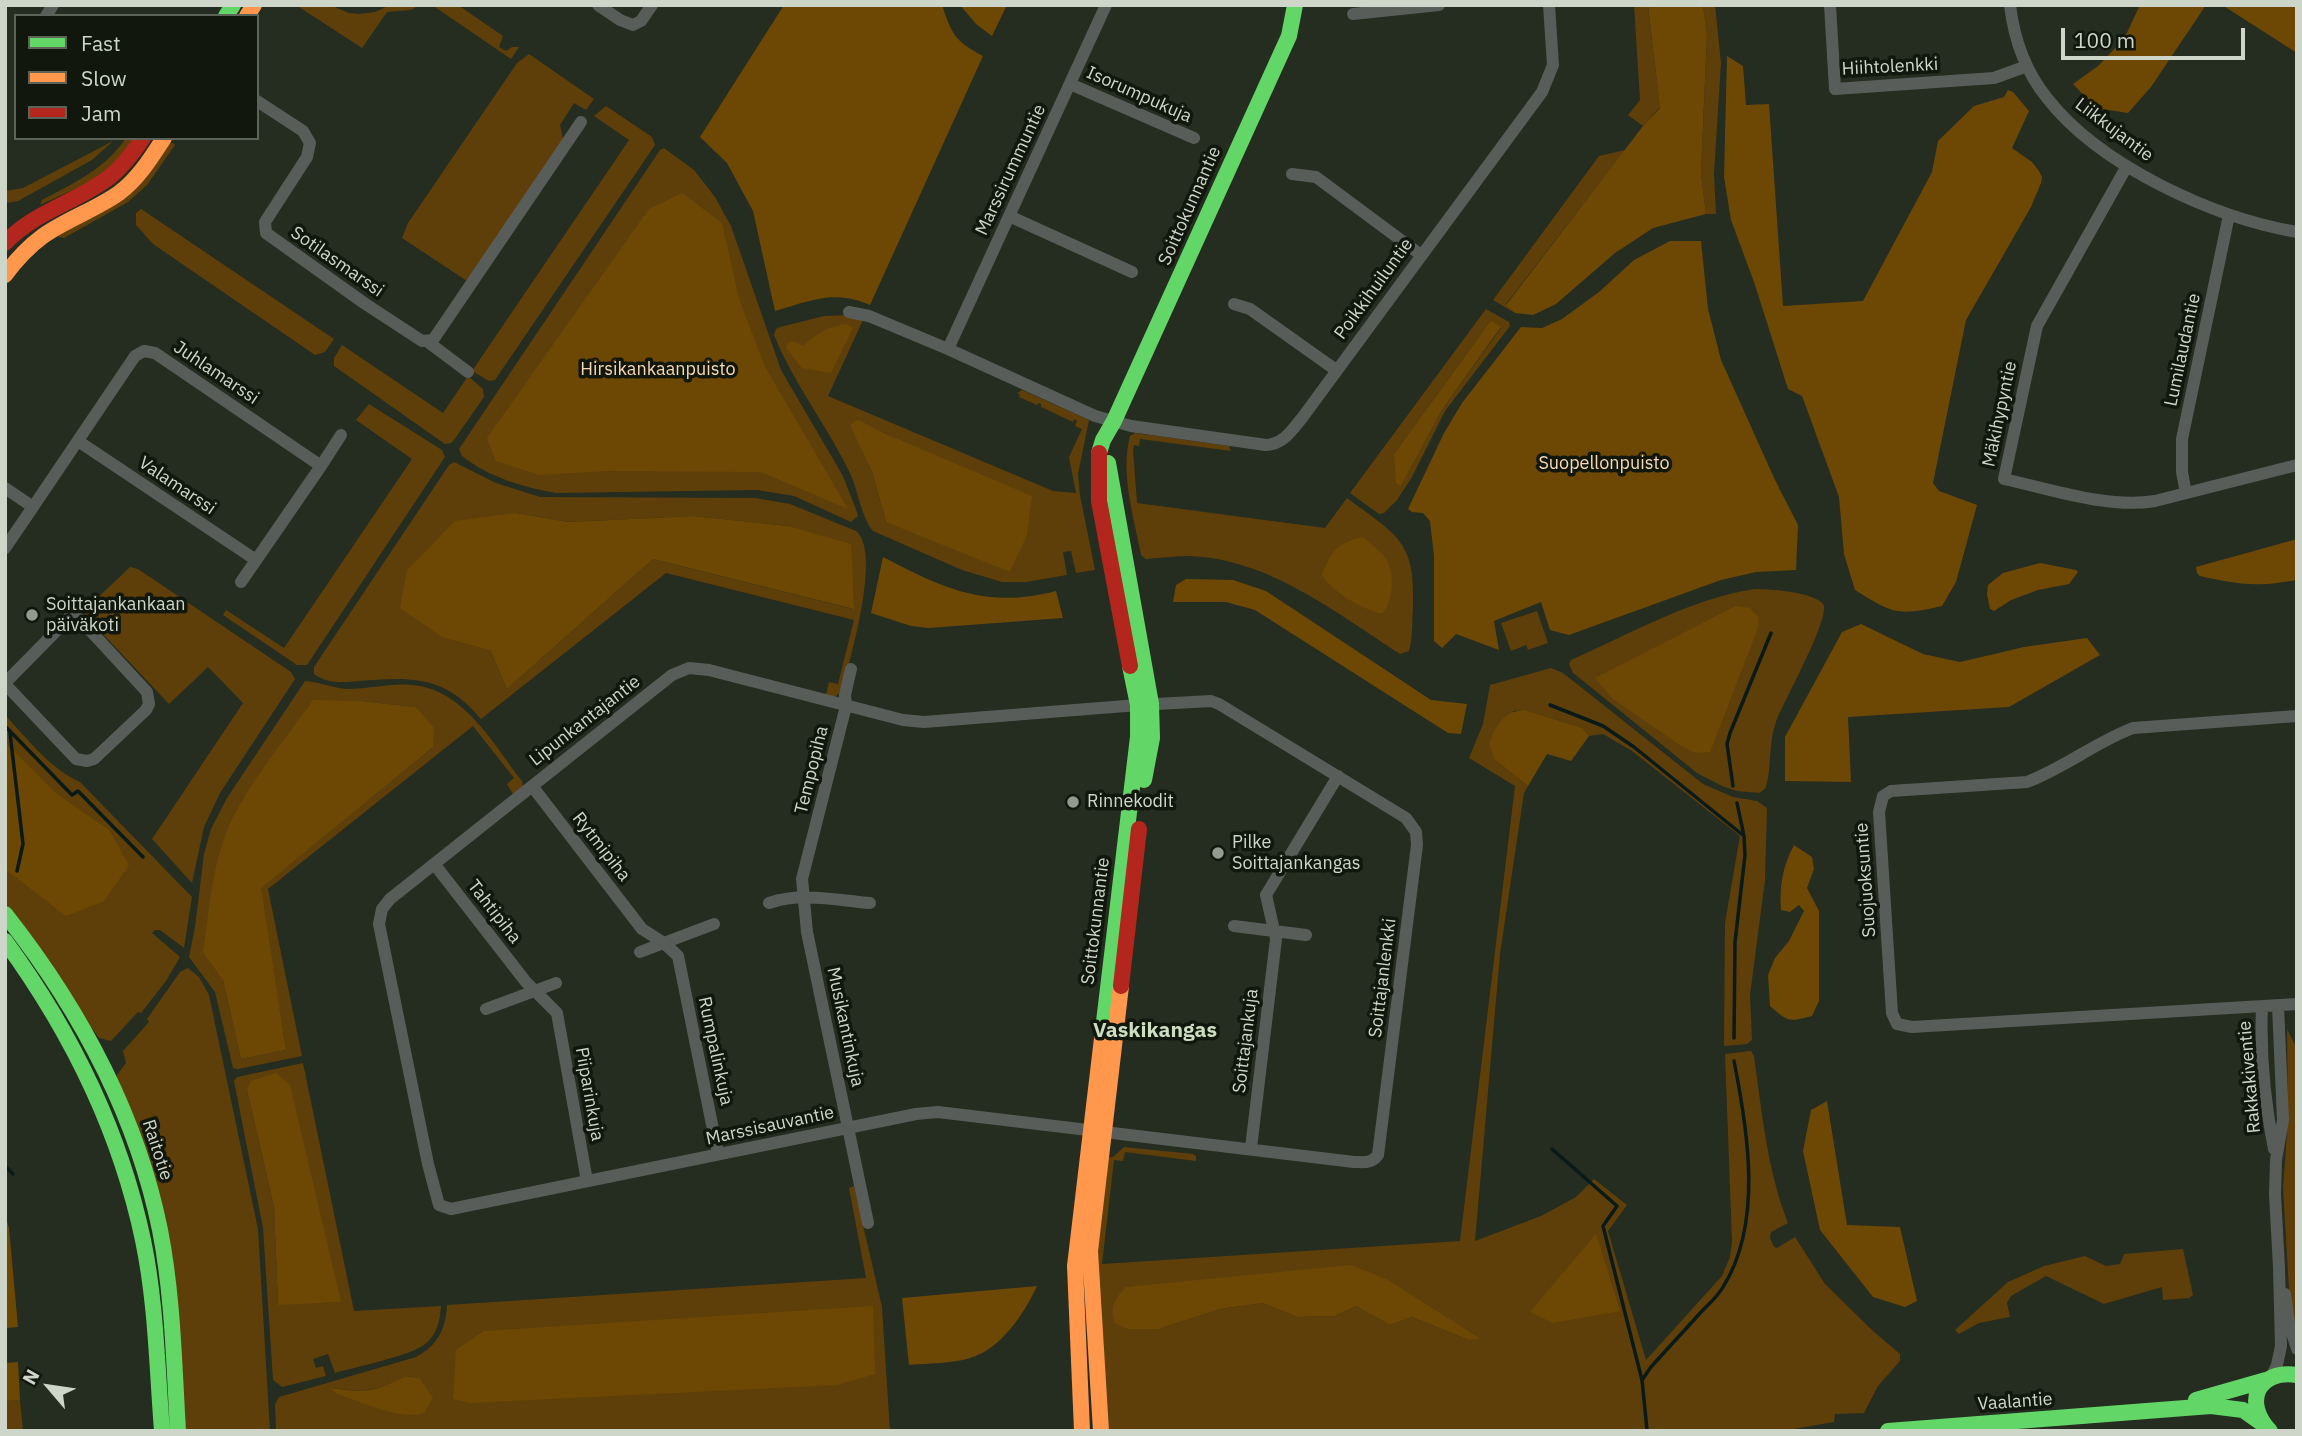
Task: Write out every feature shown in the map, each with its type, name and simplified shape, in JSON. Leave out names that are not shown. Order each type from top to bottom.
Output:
[{"type":"street","points":[[598,5],[620,20],[633,25],[641,22],[652,5]]},
{"type":"street","name":"Marssirummuntie","points":[[948,349],[1106,5]]},
{"type":"street","name":"Soittokunnantie","points":[[1101,1431],[1089,1269],[1098,1130],[1138,737],[1145,704],[1099,501],[1099,455],[1103,440],[1289,36],[1295,5]]},
{"type":"street","points":[[1353,14],[1439,5]]},
{"type":"street","name":"Poikkihuiluntie","points":[[1114,421],[1271,445],[1289,435],[1547,83],[1553,58],[1549,5]]},
{"type":"street","name":"Hiihtolenkki","points":[[1830,5],[1835,89],[1994,78],[2027,66]]},
{"type":"street","name":"Liikkujantie","points":[[2010,5],[2027,66],[2048,99],[2072,124],[2127,166],[2175,192],[2229,215],[2297,232]]},
{"type":"street","name":"Isorumpukuja","points":[[1070,83],[1194,138]]},
{"type":"street","name":"Sotilasmarssi","points":[[259,102],[303,131],[310,143],[307,158],[267,217],[264,227],[266,233],[364,303],[422,341],[428,342],[468,372]]},
{"type":"street","points":[[428,342],[433,340],[581,122]]},
{"type":"street","points":[[26,247],[7,237],[41,215],[108,179],[141,140]]},
{"type":"street","points":[[5,275],[26,247],[50,230],[121,191],[135,178],[163,140]]},
{"type":"street","name":"Mäkihypyntie","points":[[2127,166],[2037,326],[2004,479],[2125,503],[2142,503],[2297,465]]},
{"type":"street","points":[[1292,174],[1316,177],[1421,255]]},
{"type":"street","name":"Lumilaudantie","points":[[2186,493],[2182,472],[2182,439],[2229,215]]},
{"type":"street","points":[[1009,216],[1132,272]]},
{"type":"street","points":[[1234,304],[1250,309],[1336,370]]},
{"type":"street","points":[[849,312],[869,316],[1095,416],[1114,421]]},
{"type":"street","name":"Juhlamarssi","points":[[5,548],[135,356],[144,351],[155,353],[321,466]]},
{"type":"street","points":[[241,582],[341,435]]},
{"type":"street","name":"Valamarssi","points":[[79,441],[256,560]]},
{"type":"street","points":[[5,488],[33,506]]},
{"type":"street","points":[[74,614],[147,692],[149,704],[146,710],[94,758],[82,761],[76,760],[5,683],[74,614]]},
{"type":"street","name":"Tempopiha","points":[[803,896],[802,880],[846,706],[845,695],[851,669]]},
{"type":"street","name":"Lipunkantajantie","points":[[444,1208],[436,1200],[379,916],[385,904],[680,670],[709,670],[902,720],[924,722],[1145,704]]},
{"type":"street","name":"Soittajanlenkki","points":[[1098,1130],[1367,1163],[1374,1160],[1381,1146],[1418,838],[1406,818],[1219,704],[1202,700],[1145,704]]},
{"type":"street","name":"Suojuoksuntie","points":[[2262,1007],[1912,1027],[1897,1024],[1892,1013],[1879,812],[1883,796],[1891,792],[2027,782],[2133,728],[2297,716]]},
{"type":"street","name":"Soittajankuja","points":[[1251,1148],[1275,935],[1266,895],[1338,776]]},
{"type":"street","name":"Rytmipiha","points":[[532,786],[642,929],[678,956]]},
{"type":"street","name":"Tahtipiha","points":[[435,864],[531,986],[557,1013]]},
{"type":"street","points":[[769,903],[803,896],[870,903]]},
{"type":"street","name":"Musikantinkuja","points":[[803,896],[807,932],[869,1223]]},
{"type":"street","name":"Raitotie","points":[[5,914],[32,947],[70,1005],[122,1105],[144,1167],[160,1230],[170,1307],[178,1431]]},
{"type":"street","points":[[640,951],[714,924]]},
{"type":"street","points":[[1234,926],[1275,935],[1306,934]]},
{"type":"street","name":"Raitotie","points":[[5,941],[20,959],[57,1017],[96,1098],[125,1170],[143,1240],[152,1298],[162,1431]]},
{"type":"street","name":"Rumpalinkuja","points":[[678,956],[718,1154]]},
{"type":"street","points":[[486,1009],[531,986],[556,983]]},
{"type":"street","name":"Rakkakiventie","points":[[2276,1160],[2268,1117],[2261,1028],[2262,1007],[2297,1004]]},
{"type":"street","name":"Rakkakiventie","points":[[2269,1378],[2277,1365],[2281,1346],[2275,1195],[2276,1160],[2283,1120],[2278,1006]]},
{"type":"street","name":"Piiparinkuja","points":[[557,1013],[587,1181]]},
{"type":"street","name":"Marssisauvantie","points":[[444,1208],[451,1209],[938,1111],[1098,1130]]},
{"type":"street","name":"Soittokunnantie","points":[[1083,1431],[1075,1266],[1098,1130]]},
{"type":"street","name":"Rakkakiventie","points":[[2279,1267],[2289,1323],[2297,1349]]},
{"type":"street","name":"Vaalantie","points":[[2146,1412],[2269,1378],[2291,1373],[2297,1376]]},
{"type":"street","points":[[2266,1428],[2255,1401],[2258,1390],[2269,1378]]},
{"type":"street","name":"Vaalantie","points":[[1888,1431],[2225,1406],[2243,1410],[2266,1428]]},
{"type":"green space","points":[[296,5],[330,5],[359,14],[375,12],[390,5],[419,5],[411,10],[387,12],[362,48]]},
{"type":"green space","points":[[432,5],[458,5],[503,36],[499,47],[506,51],[519,47],[511,59]]},
{"type":"green space","points":[[784,5],[942,5],[949,24],[960,41],[983,56],[870,305],[857,300],[833,297],[811,300],[775,311],[753,211],[727,163],[700,137]]},
{"type":"green space","points":[[960,5],[1007,5],[992,36],[976,24]]},
{"type":"green space","points":[[1634,5],[1651,5],[1648,7],[1660,107],[1643,126],[1628,115],[1640,100]]},
{"type":"green space","points":[[1703,5],[1715,5],[1721,63],[1714,174],[1716,214],[1706,214],[1701,173],[1707,35]]},
{"type":"green space","points":[[1703,5],[1707,35],[1701,173],[1706,214],[1653,228],[1615,253],[1556,304],[1533,315],[1515,313],[1506,305],[1643,126],[1660,108],[1648,6]]},
{"type":"green space","points":[[2140,5],[2206,5],[2151,87],[2128,113],[2096,108],[2073,84],[2098,66],[2124,39]]},
{"type":"green space","points":[[2222,5],[2297,5],[2297,53]]},
{"type":"green space","points":[[529,54],[594,99],[586,110],[574,103],[560,125],[563,139],[467,281],[402,238],[408,223],[517,63]]},
{"type":"green space","points":[[1727,56],[1743,66],[1746,105],[1769,104],[1783,306],[1863,301],[1932,172],[1938,141],[1974,106],[2004,97],[2008,90],[2013,92],[2029,111],[2012,148],[2032,162],[2042,177],[2041,183],[2031,207],[1966,320],[1933,483],[1939,491],[1977,505],[1956,582],[1942,606],[1896,611],[1855,590],[1844,554],[1839,497],[1802,396],[1788,389],[1731,220],[1724,177]]},
{"type":"green space","points":[[606,106],[652,137],[655,145],[495,380],[489,381],[472,371],[629,140],[594,116]]},
{"type":"green space","points":[[125,140],[135,140],[105,175],[40,205],[42,200],[99,167]]},
{"type":"green space","points":[[113,141],[92,160],[18,201],[5,203],[5,191],[23,188]]},
{"type":"green space","points":[[165,145],[175,145],[147,185],[128,202],[64,238],[59,237],[56,232],[106,206]]},
{"type":"green space","name":"Hirsikankaanpuisto","points":[[664,148],[694,170],[715,197],[731,226],[781,370],[843,476],[858,516],[851,522],[794,496],[757,490],[556,493],[506,480],[483,470],[462,456],[459,449],[660,150]]},
{"type":"green space","points":[[1625,150],[1506,304],[1515,313],[1493,300],[1599,156]]},
{"type":"green space","name":"Hirsikankaanpuisto","points":[[682,193],[722,223],[739,299],[765,367],[848,509],[761,472],[608,471],[539,475],[496,461],[487,438],[649,209]]},
{"type":"green space","points":[[141,209],[334,339],[325,352],[315,355],[153,244],[136,225],[136,213]]},
{"type":"green space","name":"Suopellonpuisto","points":[[1670,241],[1701,241],[1708,309],[1721,360],[1798,525],[1796,570],[1756,572],[1721,580],[1569,635],[1550,630],[1541,602],[1494,621],[1499,650],[1456,634],[1442,648],[1434,641],[1434,556],[1430,521],[1423,513],[1408,509],[1444,433],[1462,403],[1521,327],[1542,328],[1562,319],[1599,292],[1634,260]]},
{"type":"green space","points":[[1486,309],[1509,322],[1510,326],[1445,411],[1412,477],[1397,500],[1384,513],[1379,514],[1350,493]],"holes":[[[1491,320],[1501,328],[1442,410],[1401,486],[1394,454]]]},
{"type":"green space","points":[[849,315],[864,318],[828,396],[1053,491],[1076,493],[1069,457],[1082,429],[1075,426],[1077,421],[1074,419],[1073,422],[1041,407],[1039,403],[1037,405],[1019,397],[1017,393],[1022,390],[1089,420],[1078,474],[1095,570],[1076,573],[1071,551],[1063,552],[1067,575],[1026,582],[1002,582],[962,570],[873,531],[865,518],[849,471],[774,335],[780,327],[824,316]],"holes":[[[858,419],[888,435],[886,522],[872,472],[851,425]]]},
{"type":"green space","points":[[1491,320],[1501,327],[1442,410],[1401,486],[1396,483],[1394,454]]},
{"type":"green space","points":[[846,324],[853,328],[831,373],[802,368],[786,348],[787,344],[793,341],[803,346],[823,331]]},
{"type":"green space","points":[[342,345],[443,413],[468,376],[483,389],[484,397],[454,440],[445,444],[334,366],[334,358]]},
{"type":"green space","points":[[369,404],[442,450],[445,457],[307,665],[297,665],[223,615],[226,610],[284,648],[412,459],[356,420]]},
{"type":"green space","points":[[858,419],[888,435],[1032,496],[1027,535],[1010,572],[886,522],[872,472],[850,425]]},
{"type":"green space","points":[[1135,433],[1229,446],[1231,451],[1140,439],[1139,446],[1134,445],[1133,450],[1137,503],[1325,528],[1347,498],[1378,521],[1400,541],[1411,567],[1413,607],[1409,651],[1400,654],[1300,590],[1247,567],[1218,559],[1189,556],[1146,559],[1141,555],[1127,480],[1127,450],[1130,436]]},
{"type":"green space","points":[[454,462],[496,483],[540,497],[755,498],[790,504],[856,531],[863,543],[866,560],[865,583],[857,632],[842,690],[835,697],[826,695],[829,682],[838,684],[854,620],[666,573],[481,719],[453,694],[425,682],[394,679],[340,682],[318,677],[314,674],[314,667],[449,465]],"holes":[[[516,513],[568,522],[694,516],[788,526],[853,609],[653,559],[507,689],[490,650]]]},
{"type":"green space","points":[[516,513],[568,522],[694,516],[788,526],[851,544],[854,609],[653,559],[507,689],[490,650],[442,637],[400,608],[407,570],[455,521]]},
{"type":"green space","points":[[1363,537],[1383,554],[1390,567],[1391,595],[1382,614],[1349,599],[1322,575],[1336,549]]},
{"type":"green space","points":[[2297,539],[2297,580],[2248,584],[2200,576],[2197,573],[2196,567]]},
{"type":"green space","points":[[883,557],[946,587],[966,593],[1008,598],[1056,591],[1063,618],[929,628],[911,626],[871,613]]},
{"type":"green space","points":[[2040,563],[2078,572],[2069,584],[2038,590],[2011,600],[1994,611],[1990,609],[1988,585],[2003,573]]},
{"type":"green space","points":[[130,567],[138,569],[291,672],[295,679],[220,793],[204,827],[192,883],[152,839],[243,703],[208,667],[169,704],[85,615],[86,609]]},
{"type":"green space","points":[[1186,579],[1233,580],[1266,591],[1431,700],[1467,704],[1461,734],[1448,733],[1255,610],[1226,602],[1173,602],[1176,585]]},
{"type":"green space","points":[[1755,589],[1791,592],[1811,597],[1823,604],[1824,612],[1814,642],[1776,722],[1768,779],[1766,786],[1759,793],[1737,791],[1697,773],[1573,673],[1569,664],[1571,660],[1685,609],[1708,600]]},
{"type":"green space","points":[[1736,606],[1750,608],[1759,618],[1758,628],[1710,752],[1696,753],[1681,746],[1612,698],[1595,678]]},
{"type":"green space","points":[[1537,611],[1548,643],[1528,650],[1526,645],[1511,651],[1501,623]]},
{"type":"green space","points":[[1861,624],[1923,654],[1960,662],[2024,647],[2087,638],[2100,655],[2009,707],[1848,717],[1851,782],[1785,781],[1785,737],[1842,632]]},
{"type":"green space","points":[[1551,668],[1563,673],[1703,784],[1733,797],[1757,801],[1767,808],[1765,880],[1750,995],[1752,1040],[1747,1044],[1724,1046],[1725,923],[1740,836],[1632,751],[1603,734],[1589,736],[1583,728],[1525,710],[1513,711],[1495,760],[1528,786],[1524,793],[1500,954],[1475,1241],[1541,1216],[1576,1197],[1594,1179],[1627,1205],[1608,1231],[1646,1360],[1722,1276],[1730,1257],[1732,1241],[1725,1054],[1751,1051],[1754,1056],[1770,1161],[1788,1223],[1771,1232],[1770,1238],[1774,1247],[1777,1248],[1795,1237],[1825,1284],[1900,1354],[1900,1361],[1878,1386],[1864,1413],[1835,1414],[1834,1422],[1782,1431],[1109,1431],[1094,1268],[1106,1158],[1113,1157],[1124,1147],[1193,1154],[1196,1161],[1125,1152],[1123,1161],[1114,1160],[1102,1264],[1460,1241],[1515,786],[1469,758],[1483,724],[1490,685]],"holes":[[[1388,1280],[1469,1340],[1412,1317],[1390,1325],[1356,1306],[1335,1316],[1297,1317],[1263,1303],[1220,1309],[1159,1329],[1126,1287]]]},
{"type":"green space","points":[[305,681],[348,689],[412,685],[447,696],[462,707],[488,735],[522,781],[523,787],[513,794],[507,784],[514,778],[473,726],[268,889],[302,1056],[238,1069],[233,1068],[215,992],[189,957],[204,854],[211,829],[227,798]],"holes":[[[313,701],[360,701],[416,707],[433,747],[260,888],[286,1050],[241,1059],[223,980],[241,803]]]},
{"type":"green space","points":[[313,700],[360,701],[416,707],[434,728],[433,747],[261,888],[286,1050],[241,1059],[223,980],[203,952],[214,875],[234,815],[266,764]]},
{"type":"green space","points":[[1525,710],[1583,728],[1589,736],[1571,761],[1547,754],[1528,786],[1495,760],[1489,743],[1506,716]]},
{"type":"green space","points":[[5,715],[49,761],[80,782],[192,897],[184,948],[160,930],[152,933],[180,957],[166,981],[141,1013],[138,1012],[111,1041],[99,1038],[5,907]]},
{"type":"green space","points":[[5,742],[57,794],[109,830],[129,865],[104,901],[66,916],[5,869]]},
{"type":"green space","points":[[1794,845],[1812,857],[1814,869],[1807,888],[1819,911],[1819,1001],[1812,1016],[1793,1020],[1785,1018],[1770,1006],[1768,975],[1775,958],[1789,941],[1804,911],[1799,905],[1790,912],[1781,910],[1783,876]]},
{"type":"green space","points":[[188,968],[199,977],[209,995],[258,1229],[270,1431],[183,1431],[175,1307],[114,1079],[126,1063],[123,1051],[149,1022],[147,1019],[180,972]]},
{"type":"green space","points":[[2287,1029],[2296,1047],[2297,1064],[2297,1330],[2290,1307],[2283,1188],[2288,1120]]},
{"type":"green space","points":[[303,1063],[354,1311],[441,1306],[437,1327],[424,1345],[395,1357],[335,1373],[328,1354],[313,1359],[316,1368],[323,1366],[326,1376],[282,1387],[273,1380],[263,1228],[234,1081],[237,1077]],"holes":[[[247,1090],[340,1302],[278,1304],[274,1207]]]},
{"type":"green space","points":[[276,1073],[290,1085],[341,1302],[278,1305],[274,1207],[247,1090],[251,1081]]},
{"type":"green space","points":[[1827,1101],[1847,1225],[1900,1227],[1917,1301],[1905,1307],[1873,1297],[1820,1230],[1803,1151],[1811,1110]]},
{"type":"green space","points":[[854,1186],[882,1307],[890,1431],[276,1431],[275,1405],[279,1397],[416,1357],[430,1348],[439,1336],[445,1322],[447,1305],[866,1278],[849,1188]],"holes":[[[407,1376],[419,1378],[397,1413],[332,1388],[371,1390]]]},
{"type":"green space","points":[[5,1215],[9,1228],[18,1327],[5,1328]]},
{"type":"green space","points":[[1596,1234],[1620,1311],[1553,1323],[1530,1312]]},
{"type":"green space","points":[[2183,1249],[2193,1295],[2189,1298],[2163,1300],[2162,1287],[2104,1304],[2046,1276],[2011,1296],[2007,1303],[2010,1317],[1979,1323],[1959,1334],[1955,1330],[2008,1282],[2044,1266],[2085,1256],[2106,1266],[2120,1264],[2124,1254]]},
{"type":"green space","points":[[1351,1265],[1388,1280],[1479,1338],[1469,1340],[1412,1317],[1390,1325],[1356,1306],[1335,1316],[1297,1317],[1263,1303],[1220,1309],[1159,1329],[1128,1329],[1115,1323],[1114,1303],[1126,1287]]},
{"type":"green space","points":[[1037,1286],[1010,1329],[992,1347],[970,1358],[909,1365],[902,1298]]},
{"type":"green space","points":[[873,1306],[875,1374],[837,1385],[470,1403],[453,1399],[456,1350],[484,1331]]},
{"type":"green space","points":[[18,1362],[20,1400],[5,1401],[5,1363]]},
{"type":"green space","points":[[406,1376],[419,1378],[433,1398],[424,1413],[404,1414],[380,1409],[337,1394],[331,1388],[370,1390]]},
{"type":"green space","points":[[20,1400],[23,1431],[5,1431],[5,1401]]},
{"type":"waterway","points":[[1733,786],[1727,744],[1771,633]]},
{"type":"waterway","points":[[1550,705],[1603,726],[1634,747],[1744,836]]},
{"type":"waterway","points":[[5,726],[72,795],[78,791],[143,857]]},
{"type":"waterway","points":[[10,733],[23,844],[17,871]]},
{"type":"waterway","points":[[1734,1038],[1735,942],[1745,855],[1737,803]]},
{"type":"waterway","points":[[1647,1430],[1642,1380],[1721,1290],[1736,1262],[1744,1235],[1749,1177],[1744,1117],[1734,1061]]},
{"type":"waterway","points":[[1552,1149],[1617,1206],[1603,1226],[1642,1380]]},
{"type":"waterway","points":[[5,1166],[13,1174]]},
{"type":"traffic: fast","points":[[227,14],[233,5]]},
{"type":"traffic: fast","points":[[1099,453],[1289,36],[1295,5]]},
{"type":"traffic: fast","points":[[1108,463],[1151,704],[1152,738],[1144,780]]},
{"type":"traffic: fast","points":[[1103,1030],[1138,737],[1138,705],[1130,666]]},
{"type":"traffic: fast","points":[[5,914],[57,986],[80,1024],[120,1103],[136,1144],[160,1230],[168,1280],[178,1431]]},
{"type":"traffic: fast","points":[[5,941],[29,975],[71,1046],[90,1083],[121,1160],[143,1240],[151,1287],[162,1431]]},
{"type":"traffic: fast","points":[[2270,1431],[2257,1410],[2258,1390],[2272,1377],[2297,1375]]},
{"type":"traffic: fast","points":[[2196,1400],[2266,1380]]},
{"type":"traffic: fast","points":[[1888,1431],[2211,1406],[2243,1410],[2260,1422]]},
{"type":"traffic: slow","points":[[248,14],[254,5]]},
{"type":"traffic: slow","points":[[5,275],[22,254],[43,236],[110,199],[126,187],[144,168],[163,140]]},
{"type":"traffic: slow","points":[[1101,1431],[1090,1251],[1121,986]]},
{"type":"traffic: slow","points":[[1082,1431],[1075,1266],[1103,1030]]},
{"type":"traffic: jam","points":[[5,243],[41,215],[107,179],[127,160],[142,140]]},
{"type":"traffic: jam","points":[[1099,453],[1099,501],[1130,666]]},
{"type":"traffic: jam","points":[[1121,986],[1139,829]]},
{"type":"place","name":"Soittajankankaan päiväkoti","points":[[32,615]]},
{"type":"place","name":"Rinnekodit","points":[[1073,802]]},
{"type":"place","name":"Pilke Soittajankangas","points":[[1218,853]]},
{"type":"district","name":"Vaskikangas","points":[[1155,1031]]}]
